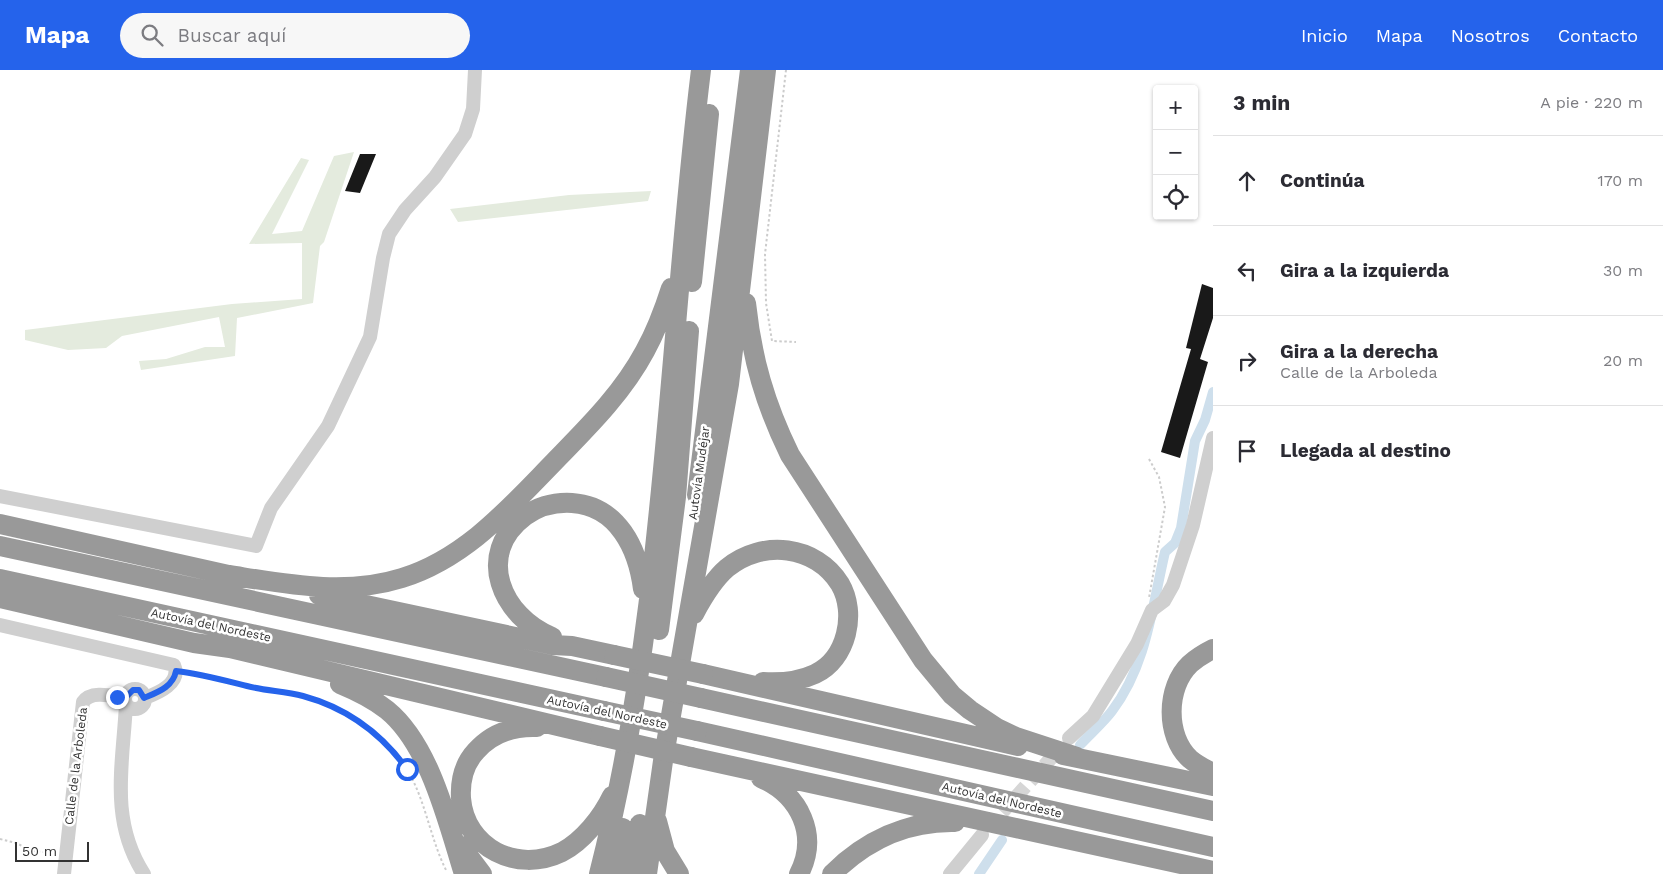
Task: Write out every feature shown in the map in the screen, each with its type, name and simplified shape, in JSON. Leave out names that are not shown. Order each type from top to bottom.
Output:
[{"type":"highway","points":[[599,874],[622,772],[645,629],[666,446],[681,241],[701,70]]},
{"type":"highway","name":"Autovía Mudéjar","points":[[615,874],[658,637],[676,497],[694,260],[715,70]]},
{"type":"highway","name":"Autovía Mudéjar","points":[[631,874],[700,473],[750,70]]},
{"type":"highway","points":[[647,874],[655,813],[722,426],[743,271],[766,70]]},
{"type":"highway","points":[[229,575],[311,587],[365,586],[403,578],[434,565],[475,539],[497,521],[582,434],[623,386],[645,352],[657,327],[672,285],[681,241]]},
{"type":"highway","points":[[743,271],[753,356],[763,393],[776,428],[805,481],[923,660],[952,695],[983,719],[1016,737],[1077,757]]},
{"type":"highway","points":[[572,646],[531,627],[508,603],[500,585],[499,562],[507,536],[524,517],[544,506],[568,503],[590,507],[607,516],[622,530],[634,550],[638,564],[644,600],[645,629]]},
{"type":"highway","points":[[0,524],[553,645],[572,646],[710,675],[923,726],[1213,786]]},
{"type":"highway","points":[[0,546],[1213,811]]},
{"type":"highway","points":[[686,631],[700,602],[713,583],[728,568],[752,554],[776,549],[807,554],[824,566],[841,586],[848,606],[846,635],[838,653],[825,668],[805,678],[782,682],[710,675]]},
{"type":"highway","name":"Autovía del Nordeste","points":[[0,579],[697,731],[1213,847]]},
{"type":"highway","points":[[0,598],[194,643],[319,676],[364,694],[397,720],[415,744],[427,769],[451,832],[464,874]]},
{"type":"highway","points":[[194,643],[230,648],[691,757],[1213,871]]},
{"type":"highway","points":[[1213,649],[1189,665],[1182,676],[1172,700],[1172,715],[1177,740],[1183,751],[1190,760],[1213,774]]},
{"type":"highway","points":[[579,731],[534,726],[505,730],[494,735],[472,756],[462,777],[461,800],[468,825],[482,844],[514,861],[540,860],[564,852],[603,813],[622,772]]},
{"type":"highway","points":[[732,765],[784,790],[800,810],[805,821],[807,855],[799,874]]},
{"type":"highway","points":[[655,813],[665,850],[679,874]]},
{"type":"highway","points":[[832,874],[870,843],[907,827],[953,822],[1021,829]]},
{"type":"highway","points":[[451,832],[482,874]]},
{"type":"street","points":[[0,496],[256,546],[271,508],[328,426],[370,337],[383,258],[389,234],[405,210],[452,155],[465,134],[474,109],[475,70]]},
{"type":"street","points":[[1069,738],[1094,716],[1137,644],[1152,610],[1164,601],[1173,585],[1193,525],[1213,438]]},
{"type":"street","points":[[0,625],[174,665],[176,671],[168,686],[134,702],[126,725],[121,783],[121,818],[133,857],[144,874]]},
{"type":"street","name":"Calle de la Arboleda","points":[[64,874],[83,702],[86,697],[93,695],[134,702]]},
{"type":"street","points":[[953,869],[982,834]]},
{"type":"path","points":[[786,70],[765,254],[766,303],[772,341],[796,342]]},
{"type":"path","points":[[1149,460],[1160,477],[1164,507],[1148,596],[1152,610]]},
{"type":"path","points":[[176,671],[215,676],[247,686],[302,696],[338,709],[371,729],[385,742],[407,769],[424,804],[435,845],[448,874]]},
{"type":"path","points":[[0,839],[16,843],[33,852],[66,854]]},
{"type":"shaded area","points":[[354,152],[324,242],[320,246],[313,303],[237,318],[235,356],[141,370],[139,361],[166,359],[205,347],[225,347],[219,317],[122,336],[106,348],[68,350],[25,340],[25,330],[232,304],[302,299],[302,243],[249,244],[301,158],[309,160],[272,234],[302,231],[334,156]]},
{"type":"shaded area","points":[[651,191],[648,201],[458,222],[450,209],[569,195]]},
{"type":"building","points":[[360,154],[376,154],[360,193],[345,191]]},
{"type":"building","points":[[1202,284],[1213,288],[1213,318],[1200,359],[1208,362],[1180,458],[1161,452],[1191,349],[1186,348]]},
{"type":"waterway","points":[[1080,745],[1112,711],[1124,693],[1141,655],[1165,552],[1175,543],[1181,528],[1195,441],[1205,420],[1213,392]]},
{"type":"waterway","points":[[979,874],[1002,840]]},
{"type":"tunnel","points":[[988,828],[1062,746]]},
{"type":"route","points":[[117,697],[125,698],[129,691],[139,690],[144,695],[144,698],[163,690],[172,682],[176,676],[176,671],[215,676],[247,686],[302,696],[338,709],[371,729],[398,756],[407,769]]}]
